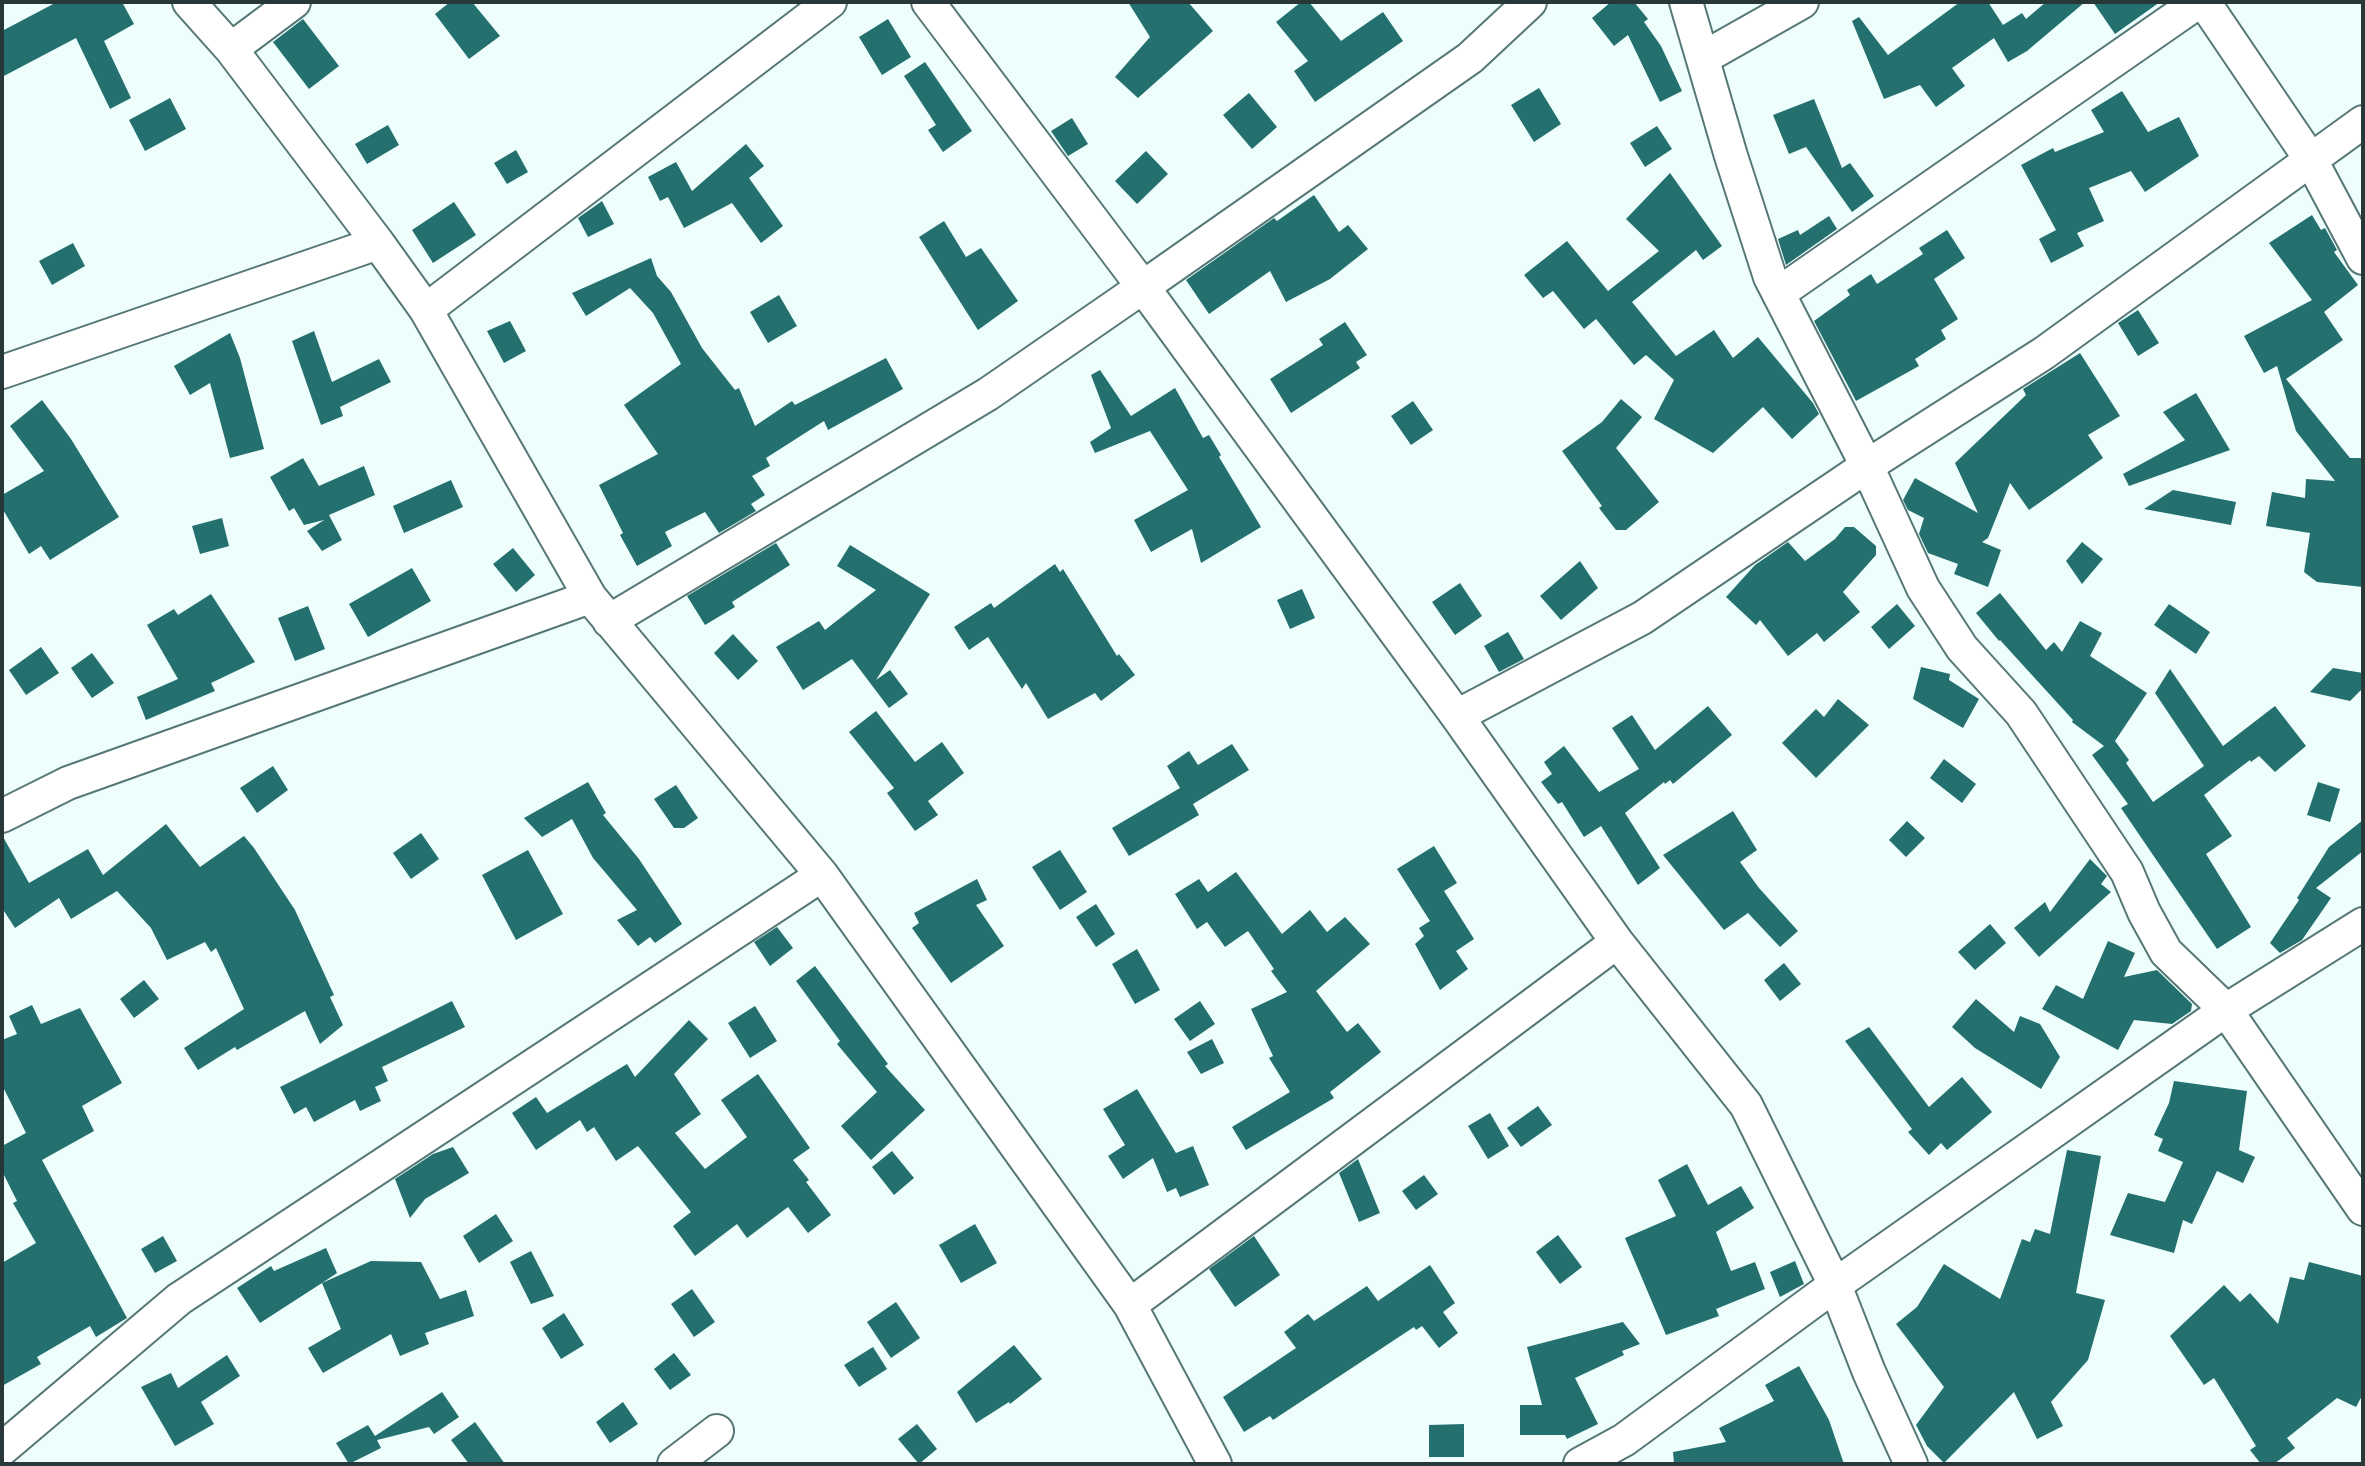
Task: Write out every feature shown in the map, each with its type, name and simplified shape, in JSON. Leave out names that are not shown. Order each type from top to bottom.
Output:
[{"type":"street","points":[[189,2],[231,49],[426,310],[600,609],[822,875],[1130,1305],[1215,1464]]},
{"type":"street","points":[[231,49],[294,2]]},
{"type":"street","points":[[426,310],[830,2]]},
{"type":"street","points":[[928,2],[1143,287],[1457,716],[1617,942],[1746,1105],[1835,1285],[1869,1372],[1911,1464]]},
{"type":"street","points":[[2,816],[68,783],[600,609],[988,394],[1470,58],[1530,2]]},
{"type":"street","points":[[1686,2],[1770,277],[1867,466],[1923,588],[1962,648],[2021,713],[2127,872],[2166,952],[2226,1010],[2363,1209]]},
{"type":"street","points":[[1703,58],[1802,2]]},
{"type":"street","points":[[1779,293],[2201,2],[2311,160],[2363,258]]},
{"type":"street","points":[[1457,716],[1642,618],[1867,466],[2044,353],[2363,122]]},
{"type":"street","points":[[2,372],[378,243]]},
{"type":"street","points":[[2,1449],[179,1299],[822,875]]},
{"type":"street","points":[[1580,1464],[1624,1440],[1835,1285],[2226,1010],[2363,924]]},
{"type":"street","points":[[1130,1305],[1617,942]]},
{"type":"street","points":[[674,1464],[717,1431]]},
{"type":"building","points":[[57,2],[122,2],[134,24],[104,41],[131,98],[110,109],[76,38],[2,77],[2,31]]},
{"type":"building","points":[[450,2],[472,2],[500,36],[469,59],[435,14]]},
{"type":"building","points":[[1128,2],[1188,2],[1213,31],[1138,98],[1115,77],[1150,37]]},
{"type":"building","points":[[1301,2],[1309,2],[1341,41],[1383,12],[1403,41],[1315,102],[1294,71],[1308,61],[1276,22]]},
{"type":"building","points":[[1611,2],[1634,2],[1648,19],[1644,22],[1661,46],[1682,91],[1660,102],[1628,35],[1614,46],[1592,18]]},
{"type":"building","points":[[1960,2],[1988,2],[2003,25],[2022,13],[2026,19],[2046,2],[2085,2],[2027,51],[2008,62],[1994,38],[1952,68],[1965,86],[1936,107],[1920,85],[1884,99],[1852,21],[1859,17],[1888,55]]},
{"type":"building","points":[[2093,2],[2160,2],[2115,34]]},
{"type":"building","points":[[303,19],[339,66],[309,89],[273,42]]},
{"type":"building","points":[[888,19],[911,57],[882,75],[859,37]]},
{"type":"building","points":[[925,62],[972,131],[943,152],[928,130],[936,125],[904,76]]},
{"type":"building","points":[[1539,88],[1561,124],[1534,142],[1511,105]]},
{"type":"building","points":[[2122,91],[2148,132],[2179,117],[2199,156],[2145,192],[2131,171],[2089,188],[2104,221],[2077,233],[2084,246],[2051,263],[2039,239],[2056,230],[2021,165],[2053,148],[2055,152],[2104,132],[2091,110]]},
{"type":"building","points":[[1249,93],[1277,127],[1252,149],[1223,115]]},
{"type":"building","points":[[170,98],[186,129],[145,151],[129,120]]},
{"type":"building","points":[[1814,99],[1842,168],[1850,163],[1874,196],[1852,212],[1806,147],[1789,154],[1773,115]]},
{"type":"building","points":[[1072,118],[1088,144],[1068,156],[1051,131]]},
{"type":"building","points":[[388,125],[399,145],[367,164],[355,144]]},
{"type":"building","points":[[1657,126],[1672,149],[1645,167],[1630,143]]},
{"type":"building","points":[[746,144],[764,166],[749,178],[783,226],[761,243],[732,203],[684,228],[668,197],[660,201],[648,177],[676,162],[692,191]]},
{"type":"building","points":[[516,150],[528,172],[507,184],[494,163]]},
{"type":"building","points":[[1146,151],[1168,174],[1137,204],[1115,181]]},
{"type":"building","points":[[1670,173],[1722,246],[1703,260],[1696,250],[1632,302],[1676,356],[1714,330],[1733,358],[1758,337],[1819,414],[1792,439],[1763,407],[1713,453],[1654,419],[1674,380],[1646,355],[1634,365],[1596,319],[1584,329],[1553,291],[1543,298],[1524,275],[1567,241],[1608,291],[1659,251],[1626,219]]},
{"type":"building","points":[[1314,195],[1339,232],[1348,225],[1368,249],[1330,279],[1286,302],[1270,271],[1209,314],[1186,280],[1274,218],[1277,221]]},
{"type":"building","points":[[602,201],[614,224],[588,237],[578,218]]},
{"type":"building","points":[[454,202],[476,235],[433,263],[412,230]]},
{"type":"building","points":[[2312,215],[2321,230],[2325,228],[2337,250],[2334,252],[2358,285],[2324,312],[2343,340],[2286,379],[2350,458],[2363,458],[2363,587],[2317,582],[2304,572],[2310,533],[2266,526],[2272,492],[2305,498],[2306,479],[2335,481],[2296,431],[2277,366],[2264,373],[2244,336],[2312,300],[2269,243]]},
{"type":"building","points":[[1829,216],[1837,229],[1786,265],[1778,239],[1798,230],[1800,235]]},
{"type":"building","points":[[944,221],[966,257],[981,248],[1018,301],[978,330],[919,237]]},
{"type":"building","points":[[1947,230],[1965,258],[1934,279],[1958,319],[1941,330],[1946,339],[1915,359],[1919,366],[1856,401],[1814,321],[1850,295],[1847,290],[1871,274],[1877,284],[1923,254],[1919,248]]},
{"type":"building","points":[[73,243],[85,266],[52,285],[39,261]]},
{"type":"building","points":[[651,258],[657,276],[671,292],[702,348],[735,390],[739,388],[755,426],[792,401],[795,405],[886,358],[903,389],[828,430],[824,421],[766,458],[770,466],[752,476],[765,495],[751,504],[756,511],[719,533],[705,512],[665,532],[672,546],[637,566],[599,485],[658,454],[624,405],[681,364],[653,313],[630,288],[586,316],[572,293]]},
{"type":"building","points":[[779,295],[797,326],[768,343],[750,312]]},
{"type":"building","points":[[2138,310],[2159,343],[2138,356],[2118,323]]},
{"type":"building","points":[[510,321],[526,351],[504,363],[487,331]]},
{"type":"building","points":[[1345,322],[1367,355],[1356,362],[1360,368],[1291,413],[1270,379],[1323,345],[1319,339]]},
{"type":"building","points":[[314,331],[332,382],[379,359],[391,382],[340,407],[343,416],[321,425],[292,341]]},
{"type":"building","points":[[230,333],[240,358],[264,449],[230,458],[210,383],[190,395],[174,366]]},
{"type":"building","points":[[2080,353],[2120,416],[2088,435],[2103,458],[2029,510],[2010,483],[1988,538],[1982,542],[2001,550],[1988,587],[1954,574],[1958,564],[1928,553],[1919,534],[1924,518],[1908,510],[1903,500],[1915,478],[1978,513],[1955,463],[2026,395],[2023,389]]},
{"type":"building","points":[[1100,370],[1131,416],[1175,388],[1203,438],[1209,435],[1261,527],[1201,563],[1192,529],[1151,552],[1134,520],[1188,490],[1150,431],[1095,453],[1090,442],[1111,428],[1091,375]]},
{"type":"building","points":[[2196,393],[2230,450],[2129,486],[2123,474],[2185,440],[2163,412]]},
{"type":"building","points":[[1621,399],[1642,417],[1616,448],[1659,502],[1626,530],[1616,530],[1562,451],[1602,422]]},
{"type":"building","points":[[42,400],[71,439],[119,517],[50,560],[41,546],[29,554],[2,508],[2,495],[44,471],[10,426]]},
{"type":"building","points":[[1413,401],[1433,430],[1411,445],[1391,416]]},
{"type":"building","points":[[303,458],[319,486],[364,466],[375,495],[329,515],[342,540],[322,551],[307,531],[324,520],[304,525],[294,508],[289,511],[270,477]]},
{"type":"building","points":[[451,480],[463,507],[404,533],[393,506]]},
{"type":"building","points":[[2173,490],[2236,502],[2231,525],[2144,509]]},
{"type":"building","points":[[222,518],[229,546],[200,554],[192,526]]},
{"type":"building","points":[[1845,527],[1854,527],[1876,546],[1876,555],[1843,592],[1860,612],[1824,642],[1817,633],[1788,656],[1760,620],[1756,625],[1726,597],[1755,565],[1788,542],[1805,561],[1835,539]]},
{"type":"building","points":[[2082,542],[2103,559],[2082,584],[2066,561]]},
{"type":"building","points":[[776,543],[790,565],[732,602],[735,607],[705,625],[687,596]]},
{"type":"building","points":[[850,545],[930,594],[876,680],[890,670],[908,694],[889,708],[852,659],[803,690],[776,647],[819,621],[825,630],[876,590],[837,566]]},
{"type":"building","points":[[513,548],[535,575],[516,592],[493,564]]},
{"type":"building","points":[[1580,561],[1598,588],[1561,620],[1540,596]]},
{"type":"building","points":[[1055,564],[1060,572],[1063,569],[1117,656],[1119,654],[1135,675],[1101,701],[1095,693],[1048,719],[1026,683],[1022,689],[988,637],[969,650],[954,627],[991,603],[994,608]]},
{"type":"building","points":[[412,568],[431,601],[368,637],[349,604]]},
{"type":"building","points":[[1460,583],[1482,616],[1455,635],[1432,602]]},
{"type":"building","points":[[1302,589],[1315,618],[1290,629],[1277,600]]},
{"type":"building","points":[[2000,593],[2046,650],[2054,642],[2062,652],[2080,621],[2102,633],[2090,656],[2147,693],[2115,741],[2153,802],[2204,766],[2155,693],[2170,669],[2223,746],[2275,706],[2306,746],[2275,772],[2259,756],[2250,760],[2204,795],[2232,836],[2206,854],[2251,927],[2217,949],[2121,808],[2128,804],[2092,755],[2104,746],[2072,722],[1976,613]]},
{"type":"building","points":[[211,594],[255,662],[211,683],[215,691],[146,720],[137,697],[178,679],[147,625],[174,609],[178,615]]},
{"type":"building","points":[[1897,604],[1915,626],[1889,649],[1871,627]]},
{"type":"building","points":[[2169,604],[2210,632],[2196,654],[2154,625]]},
{"type":"building","points":[[308,606],[325,649],[295,661],[278,618]]},
{"type":"building","points":[[1508,632],[1524,659],[1499,672],[1484,646]]},
{"type":"building","points":[[733,634],[758,661],[738,680],[714,653]]},
{"type":"building","points":[[41,647],[59,673],[26,695],[9,670]]},
{"type":"building","points":[[92,653],[114,683],[92,698],[71,668]]},
{"type":"building","points":[[1921,667],[1950,674],[1949,680],[1979,699],[1963,728],[1913,699]]},
{"type":"building","points":[[2333,668],[2363,673],[2363,688],[2350,701],[2310,692]]},
{"type":"building","points":[[1838,699],[1869,725],[1816,778],[1782,743],[1816,709],[1824,717]]},
{"type":"building","points":[[1708,706],[1732,735],[1673,784],[1670,780],[1664,782],[1625,813],[1660,868],[1638,885],[1601,826],[1584,837],[1562,802],[1558,804],[1541,782],[1552,774],[1544,762],[1564,746],[1599,792],[1639,769],[1612,728],[1632,715],[1655,750]]},
{"type":"building","points":[[876,711],[915,762],[942,742],[964,773],[928,801],[938,815],[915,831],[887,793],[894,788],[849,732]]},
{"type":"building","points":[[1232,744],[1249,770],[1193,804],[1199,815],[1129,856],[1112,828],[1180,788],[1167,766],[1189,751],[1198,765]]},
{"type":"building","points":[[1944,759],[1976,784],[1962,803],[1930,778]]},
{"type":"building","points":[[273,766],[288,790],[257,813],[240,788]]},
{"type":"building","points":[[588,782],[606,813],[603,815],[639,859],[682,924],[655,943],[650,937],[638,946],[617,920],[637,910],[593,858],[572,819],[542,837],[524,818]]},
{"type":"building","points":[[2318,782],[2340,789],[2330,822],[2307,815]]},
{"type":"building","points":[[676,785],[698,818],[684,828],[674,828],[654,799]]},
{"type":"building","points":[[1733,811],[1757,850],[1740,862],[1798,931],[1780,947],[1748,913],[1724,930],[1663,855]]},
{"type":"building","points":[[2363,820],[2363,851],[2316,888],[2331,898],[2302,940],[2280,953],[2270,943],[2299,900],[2297,898],[2329,847]]},
{"type":"building","points":[[1907,821],[1925,838],[1906,857],[1889,840]]},
{"type":"building","points":[[166,824],[200,867],[244,836],[254,848],[295,910],[334,995],[330,997],[343,1025],[320,1044],[305,1011],[198,1070],[184,1048],[244,1009],[216,948],[211,952],[205,942],[167,960],[151,928],[117,891],[71,919],[59,898],[15,928],[2,908],[2,835],[29,883],[88,849],[103,875]]},
{"type":"building","points":[[421,833],[439,859],[411,879],[393,853]]},
{"type":"building","points":[[1434,846],[1457,883],[1444,891],[1474,939],[1456,951],[1468,969],[1440,990],[1415,944],[1424,936],[1419,928],[1430,921],[1397,869]]},
{"type":"building","points":[[528,850],[563,914],[516,940],[482,875]]},
{"type":"building","points":[[1060,850],[1087,892],[1060,910],[1032,867]]},
{"type":"building","points":[[2090,859],[2107,876],[2101,884],[2111,892],[2039,957],[2014,928],[2045,902],[2050,912]]},
{"type":"building","points":[[1236,872],[1282,934],[1310,910],[1327,932],[1345,917],[1370,944],[1316,991],[1347,1032],[1358,1023],[1381,1052],[1330,1092],[1334,1098],[1246,1150],[1232,1127],[1290,1092],[1269,1058],[1273,1056],[1251,1009],[1287,992],[1248,931],[1225,947],[1207,922],[1197,929],[1175,894],[1199,879],[1208,892]]},
{"type":"building","points":[[977,879],[987,900],[976,905],[1004,946],[951,983],[912,928],[919,923],[914,913]]},
{"type":"building","points":[[1096,904],[1115,934],[1096,947],[1076,917]]},
{"type":"building","points":[[1990,924],[2006,943],[1975,970],[1958,952]]},
{"type":"building","points":[[777,927],[793,948],[770,966],[754,942]]},
{"type":"building","points":[[2108,941],[2135,953],[2124,977],[2157,970],[2192,1004],[2191,1011],[2172,1024],[2134,1020],[2118,1050],[2042,1009],[2056,985],[2083,999]]},
{"type":"building","points":[[1137,949],[1160,990],[1135,1004],[1112,964]]},
{"type":"building","points":[[1784,963],[1801,984],[1780,1001],[1764,980]]},
{"type":"building","points":[[815,966],[888,1064],[885,1066],[925,1110],[871,1160],[841,1126],[877,1092],[837,1044],[840,1041],[796,981]]},
{"type":"building","points":[[144,980],[159,999],[134,1018],[120,999]]},
{"type":"building","points":[[1976,999],[2014,1032],[2020,1016],[2040,1024],[2060,1057],[2041,1089],[1975,1048],[1952,1027]]},
{"type":"building","points":[[452,1001],[465,1027],[382,1067],[388,1081],[375,1087],[381,1101],[360,1111],[355,1100],[314,1122],[306,1107],[294,1114],[280,1087]]},
{"type":"building","points":[[1200,1001],[1215,1024],[1190,1041],[1174,1019]]},
{"type":"building","points":[[32,1005],[41,1024],[80,1008],[122,1083],[82,1106],[94,1131],[42,1160],[127,1318],[96,1337],[90,1326],[37,1357],[41,1364],[2,1386],[2,1263],[36,1243],[13,1203],[17,1201],[2,1171],[2,1146],[26,1133],[2,1085],[2,1040],[17,1034],[9,1016]]},
{"type":"building","points":[[755,1006],[777,1041],[750,1058],[728,1023]]},
{"type":"building","points":[[689,1020],[708,1039],[674,1074],[701,1114],[675,1133],[705,1169],[747,1137],[721,1100],[758,1074],[810,1148],[793,1160],[831,1215],[808,1233],[788,1207],[747,1238],[737,1224],[695,1256],[673,1226],[691,1212],[638,1146],[616,1161],[594,1127],[587,1132],[580,1120],[536,1150],[512,1113],[536,1097],[547,1113],[627,1064],[635,1077]]},
{"type":"building","points":[[1869,1027],[1929,1107],[1962,1077],[1992,1112],[1947,1150],[1941,1143],[1929,1155],[1908,1132],[1912,1129],[1845,1041]]},
{"type":"building","points":[[1212,1039],[1224,1063],[1201,1074],[1187,1052]]},
{"type":"building","points":[[2174,1081],[2247,1091],[2239,1150],[2255,1157],[2243,1183],[2217,1171],[2192,1224],[2183,1220],[2174,1253],[2110,1235],[2128,1193],[2165,1202],[2183,1162],[2158,1151],[2163,1139],[2154,1135],[2169,1103]]},
{"type":"building","points":[[1137,1089],[1176,1153],[1193,1146],[1209,1185],[1180,1197],[1176,1188],[1167,1192],[1153,1158],[1123,1179],[1108,1156],[1125,1145],[1103,1109]]},
{"type":"building","points":[[1538,1106],[1552,1125],[1521,1147],[1507,1128]]},
{"type":"building","points":[[1490,1113],[1509,1146],[1488,1159],[1468,1126]]},
{"type":"building","points":[[453,1147],[469,1173],[425,1199],[410,1218],[395,1179],[433,1154]]},
{"type":"building","points":[[2067,1150],[2101,1156],[2076,1293],[2105,1300],[2088,1360],[2051,1402],[2063,1426],[2037,1439],[2014,1392],[1944,1463],[1927,1446],[1916,1425],[1944,1387],[1896,1324],[1917,1307],[1944,1264],[2000,1299],[2022,1239],[2030,1242],[2035,1229],[2050,1234]]},
{"type":"building","points":[[892,1151],[914,1178],[894,1195],[872,1167]]},
{"type":"building","points":[[1358,1159],[1380,1213],[1359,1222],[1339,1173]]},
{"type":"building","points":[[1687,1164],[1708,1205],[1741,1186],[1754,1208],[1716,1232],[1731,1271],[1755,1262],[1765,1289],[1716,1309],[1719,1316],[1666,1335],[1625,1238],[1676,1216],[1658,1180]]},
{"type":"building","points":[[1424,1175],[1438,1194],[1416,1210],[1402,1191]]},
{"type":"building","points":[[496,1214],[513,1241],[479,1263],[463,1236]]},
{"type":"building","points":[[975,1224],[997,1263],[961,1283],[939,1245]]},
{"type":"building","points":[[1558,1235],[1582,1267],[1560,1284],[1536,1252]]},
{"type":"building","points":[[163,1236],[177,1261],[155,1273],[141,1249]]},
{"type":"building","points":[[1254,1236],[1280,1275],[1235,1307],[1209,1269]]},
{"type":"building","points":[[326,1248],[337,1273],[260,1323],[237,1288],[271,1266],[274,1271]]},
{"type":"building","points":[[531,1251],[554,1296],[531,1304],[510,1262]]},
{"type":"building","points":[[371,1261],[421,1262],[440,1299],[466,1290],[474,1316],[425,1333],[429,1344],[400,1356],[391,1334],[323,1373],[308,1348],[341,1329],[322,1283]]},
{"type":"building","points":[[1795,1261],[1804,1284],[1780,1297],[1770,1272]]},
{"type":"building","points":[[2309,1262],[2363,1276],[2363,1394],[2356,1407],[2337,1398],[2287,1438],[2295,1448],[2274,1464],[2261,1464],[2250,1450],[2256,1446],[2214,1378],[2204,1385],[2170,1336],[2224,1285],[2240,1302],[2250,1293],[2278,1324],[2290,1277],[2304,1280]]},
{"type":"building","points":[[1430,1265],[1455,1303],[1443,1312],[1458,1333],[1439,1348],[1422,1326],[1416,1330],[1414,1327],[1273,1420],[1270,1416],[1244,1432],[1223,1397],[1296,1348],[1284,1332],[1308,1314],[1314,1321],[1367,1286],[1378,1301]]},
{"type":"building","points":[[692,1289],[715,1322],[694,1337],[671,1304]]},
{"type":"building","points":[[896,1302],[920,1338],[891,1358],[867,1322]]},
{"type":"building","points":[[564,1313],[584,1345],[561,1359],[542,1328]]},
{"type":"building","points":[[1623,1322],[1640,1344],[1575,1378],[1598,1424],[1567,1439],[1565,1435],[1520,1435],[1520,1405],[1542,1405],[1527,1347]]},
{"type":"building","points":[[1014,1345],[1042,1379],[1010,1404],[976,1423],[957,1392]]},
{"type":"building","points":[[873,1347],[887,1369],[859,1387],[844,1365]]},
{"type":"building","points":[[674,1353],[691,1375],[670,1390],[654,1369]]},
{"type":"building","points":[[227,1355],[240,1376],[201,1402],[214,1424],[175,1446],[141,1387],[171,1373],[178,1388]]},
{"type":"building","points":[[1799,1366],[1829,1420],[1844,1464],[1674,1464],[1673,1452],[1726,1442],[1719,1428],[1774,1401],[1765,1385]]},
{"type":"building","points":[[442,1392],[459,1417],[434,1434],[429,1427],[377,1440],[381,1448],[349,1464],[336,1443],[368,1425],[375,1436]]},
{"type":"building","points":[[623,1402],[638,1424],[610,1443],[596,1422]]},
{"type":"building","points":[[475,1422],[505,1464],[469,1464],[451,1440]]},
{"type":"building","points":[[917,1424],[937,1449],[919,1464],[898,1439]]},
{"type":"building","points":[[1464,1424],[1464,1457],[1429,1457],[1429,1425]]}]
